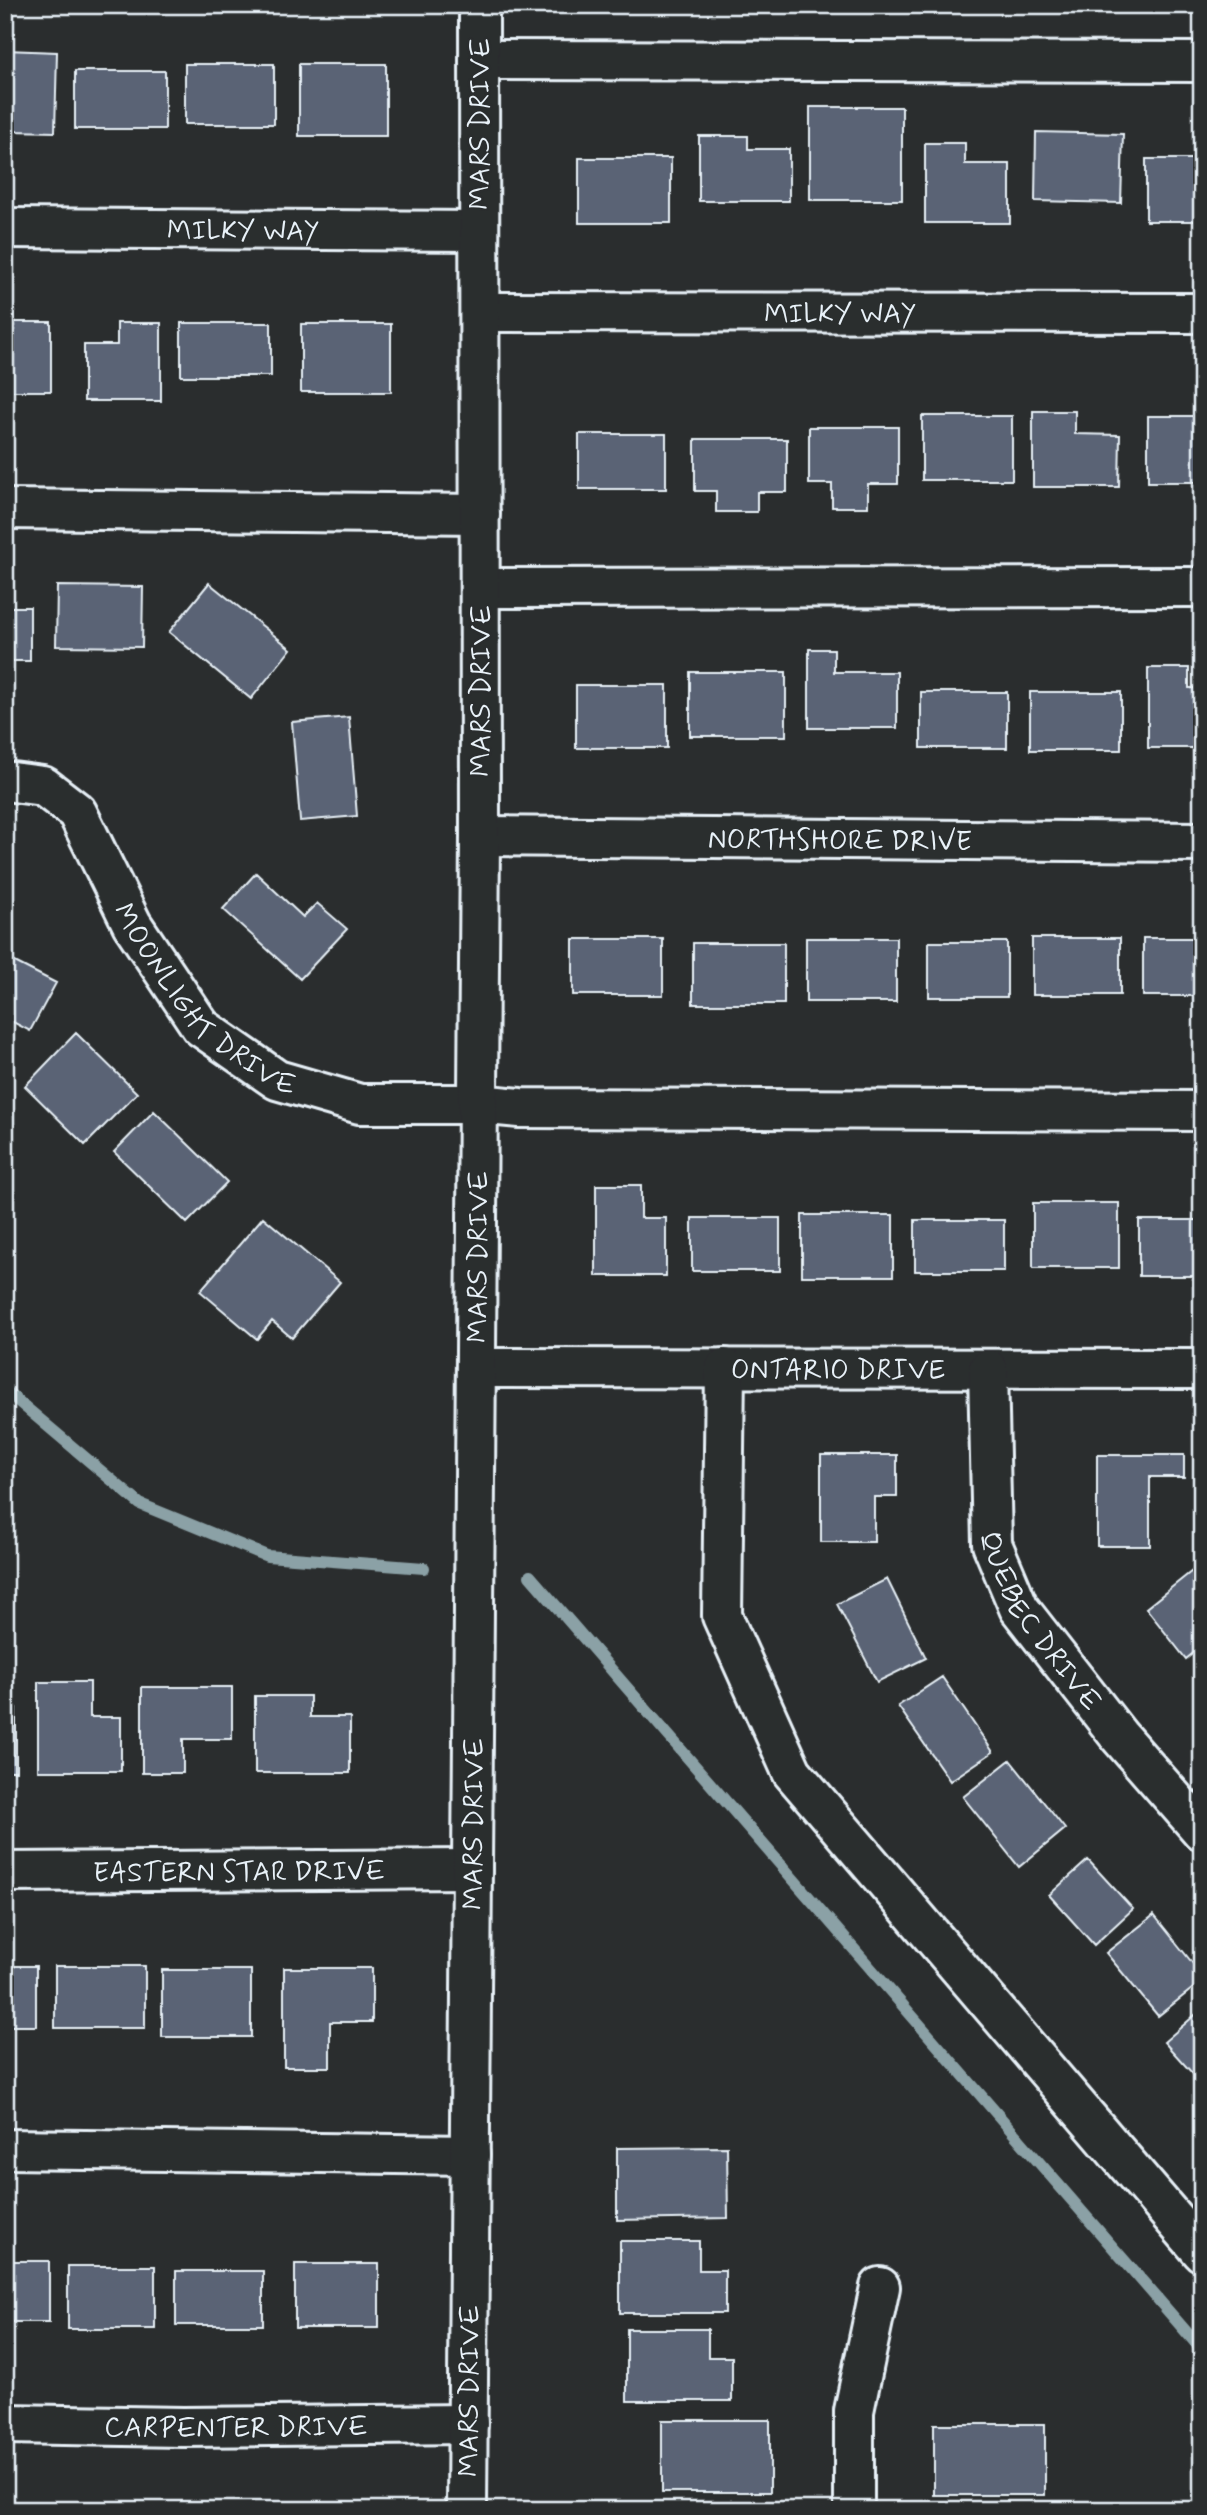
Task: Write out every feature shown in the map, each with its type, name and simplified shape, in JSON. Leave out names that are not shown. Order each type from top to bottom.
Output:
[{"type":"street","name":"MARS DRIVE","points":[[467,2510],[480,836],[479,5]]},
{"type":"street","points":[[479,60],[1202,62]]},
{"type":"street","name":"MILKY WAY","points":[[5,228],[479,231]]},
{"type":"street","name":"MILKY WAY","points":[[480,312],[1202,313]]},
{"type":"street","points":[[5,509],[480,514]]},
{"type":"street","points":[[480,588],[1202,587]]},
{"type":"street","name":"MOONLIGHT DRIVE","points":[[5,781],[43,786],[77,812],[132,924],[201,1027],[277,1080],[360,1104],[478,1104],[520,1108],[1202,1111]]},
{"type":"street","name":"NORTHSHORE DRIVE","points":[[480,836],[1202,842]]},
{"type":"street","name":"ONTARIO DRIVE","points":[[476,1368],[1202,1369]]},
{"type":"street","points":[[725,1368],[722,1616],[792,1772],[1202,2252]]},
{"type":"street","name":"QUEBEC DRIVE","points":[[988,1369],[992,1544],[1019,1608],[1119,1736],[1202,1831]]},
{"type":"street","name":"EASTERN STAR DRIVE","points":[[5,1872],[472,1869]]},
{"type":"street","points":[[5,2149],[470,2155]]},
{"type":"street","points":[[854,2510],[854,2411],[880,2287]]},
{"type":"street","name":"CARPENTER DRIVE","points":[[5,2424],[183,2427],[468,2424]]},
{"type":"building","points":[[5,50],[57,52],[55,132],[12,131],[13,108],[5,108]]},
{"type":"building","points":[[185,64],[274,64],[274,124],[185,124]]},
{"type":"building","points":[[299,64],[386,64],[386,136],[299,136]]},
{"type":"building","points":[[75,71],[165,71],[165,129],[75,129]]},
{"type":"building","points":[[810,107],[902,107],[902,200],[810,200]]},
{"type":"building","points":[[1036,132],[1123,134],[1121,203],[1035,201]]},
{"type":"building","points":[[699,136],[748,136],[748,149],[789,149],[789,201],[699,201]]},
{"type":"building","points":[[925,143],[965,143],[965,164],[1010,164],[1010,223],[925,223]]},
{"type":"building","points":[[579,158],[671,158],[671,223],[579,223]]},
{"type":"building","points":[[1146,159],[1202,159],[1202,221],[1146,221]]},
{"type":"building","points":[[5,322],[51,322],[51,391],[5,391]]},
{"type":"building","points":[[117,323],[161,323],[161,401],[84,401],[84,345],[117,345]]},
{"type":"building","points":[[181,323],[271,323],[271,376],[181,376]]},
{"type":"building","points":[[301,324],[391,324],[391,392],[301,392]]},
{"type":"building","points":[[1033,411],[1075,411],[1075,434],[1120,435],[1119,487],[1033,487]]},
{"type":"building","points":[[922,416],[1012,416],[1012,480],[922,480]]},
{"type":"building","points":[[1148,416],[1202,416],[1202,482],[1148,482]]},
{"type":"building","points":[[809,427],[898,427],[898,484],[868,484],[868,507],[832,507],[832,484],[809,484]]},
{"type":"building","points":[[579,434],[666,434],[666,489],[579,489]]},
{"type":"building","points":[[695,439],[787,439],[787,492],[757,492],[757,512],[716,512],[716,491],[695,491]]},
{"type":"building","points":[[209,583],[291,649],[251,699],[169,632]]},
{"type":"building","points":[[57,586],[143,587],[142,647],[56,646]]},
{"type":"building","points":[[5,607],[30,607],[30,661],[5,661]]},
{"type":"building","points":[[809,649],[834,649],[834,672],[897,672],[897,728],[809,728]]},
{"type":"building","points":[[1148,668],[1189,668],[1189,688],[1202,688],[1202,748],[1148,748]]},
{"type":"building","points":[[690,672],[786,672],[786,736],[690,736]]},
{"type":"building","points":[[576,685],[667,685],[667,748],[576,748]]},
{"type":"building","points":[[921,692],[1007,692],[1007,748],[921,748]]},
{"type":"building","points":[[1030,692],[1121,692],[1121,750],[1030,750]]},
{"type":"building","points":[[349,717],[357,816],[300,821],[292,722]]},
{"type":"building","points":[[256,873],[303,917],[317,903],[347,929],[300,979],[223,909]]},
{"type":"building","points":[[806,938],[896,938],[896,1002],[806,1002]]},
{"type":"building","points":[[1032,938],[1120,938],[1120,995],[1032,995]]},
{"type":"building","points":[[1143,938],[1202,938],[1202,996],[1143,996]]},
{"type":"building","points":[[573,939],[663,939],[663,995],[573,995]]},
{"type":"building","points":[[929,942],[1007,942],[1007,997],[929,997]]},
{"type":"building","points":[[693,943],[784,943],[784,1004],[693,1004]]},
{"type":"building","points":[[5,957],[56,983],[30,1031],[5,1018]]},
{"type":"building","points":[[76,1033],[137,1093],[85,1145],[25,1086]]},
{"type":"building","points":[[154,1111],[227,1182],[187,1223],[114,1152]]},
{"type":"building","points":[[596,1185],[641,1185],[641,1218],[666,1218],[666,1276],[596,1276]]},
{"type":"building","points":[[1033,1203],[1119,1203],[1119,1268],[1033,1268]]},
{"type":"building","points":[[802,1215],[893,1215],[893,1276],[802,1276]]},
{"type":"building","points":[[263,1217],[340,1282],[292,1338],[272,1321],[257,1339],[200,1291]]},
{"type":"building","points":[[692,1218],[780,1218],[780,1271],[692,1271]]},
{"type":"building","points":[[915,1220],[1004,1220],[1004,1271],[915,1271]]},
{"type":"building","points":[[1139,1220],[1202,1220],[1202,1276],[1139,1276]]},
{"type":"building","points":[[821,1455],[897,1455],[897,1497],[874,1497],[874,1542],[821,1542]]},
{"type":"building","points":[[1097,1455],[1184,1455],[1184,1477],[1150,1477],[1150,1546],[1097,1546]]},
{"type":"building","points":[[1202,1563],[1202,1646],[1186,1659],[1146,1608]]},
{"type":"building","points":[[887,1579],[926,1658],[877,1682],[837,1604]]},
{"type":"building","points":[[942,1677],[993,1752],[950,1781],[898,1706]]},
{"type":"building","points":[[38,1682],[90,1682],[90,1717],[121,1717],[121,1771],[38,1771]]},
{"type":"building","points":[[142,1687],[232,1687],[232,1739],[183,1739],[183,1773],[142,1773]]},
{"type":"building","points":[[255,1696],[310,1696],[310,1717],[350,1717],[350,1773],[255,1773]]},
{"type":"building","points":[[5,1708],[16,1708],[16,1771],[5,1771]]},
{"type":"building","points":[[1010,1760],[1065,1829],[1019,1867],[963,1797]]},
{"type":"building","points":[[1088,1860],[1133,1909],[1094,1945],[1049,1895]]},
{"type":"building","points":[[1154,1915],[1202,1975],[1202,1981],[1158,2016],[1106,1953]]},
{"type":"building","points":[[5,1966],[36,1966],[36,2026],[5,2026]]},
{"type":"building","points":[[55,1966],[145,1966],[145,2028],[55,2028]]},
{"type":"building","points":[[284,1968],[372,1968],[372,2022],[330,2022],[330,2067],[284,2067]]},
{"type":"building","points":[[162,1970],[251,1970],[251,2037],[162,2037]]},
{"type":"building","points":[[1202,2009],[1202,2084],[1164,2042]]},
{"type":"building","points":[[727,2147],[728,2218],[617,2220],[617,2148]]},
{"type":"building","points":[[620,2241],[699,2241],[699,2270],[725,2270],[725,2313],[620,2313]]},
{"type":"building","points":[[5,2261],[49,2261],[49,2322],[5,2322]]},
{"type":"building","points":[[295,2264],[379,2264],[379,2328],[295,2328]]},
{"type":"building","points":[[68,2266],[155,2266],[155,2329],[68,2329]]},
{"type":"building","points":[[176,2271],[263,2271],[263,2325],[176,2325]]},
{"type":"building","points":[[627,2329],[708,2329],[708,2357],[732,2357],[732,2401],[627,2401]]},
{"type":"building","points":[[662,2420],[770,2420],[770,2492],[662,2492]]},
{"type":"building","points":[[934,2424],[1045,2424],[1045,2495],[934,2495]]},
{"type":"waterway","points":[[5,1390],[140,1504],[267,1556],[424,1568]]},
{"type":"waterway","points":[[530,1576],[1202,2350]]}]
